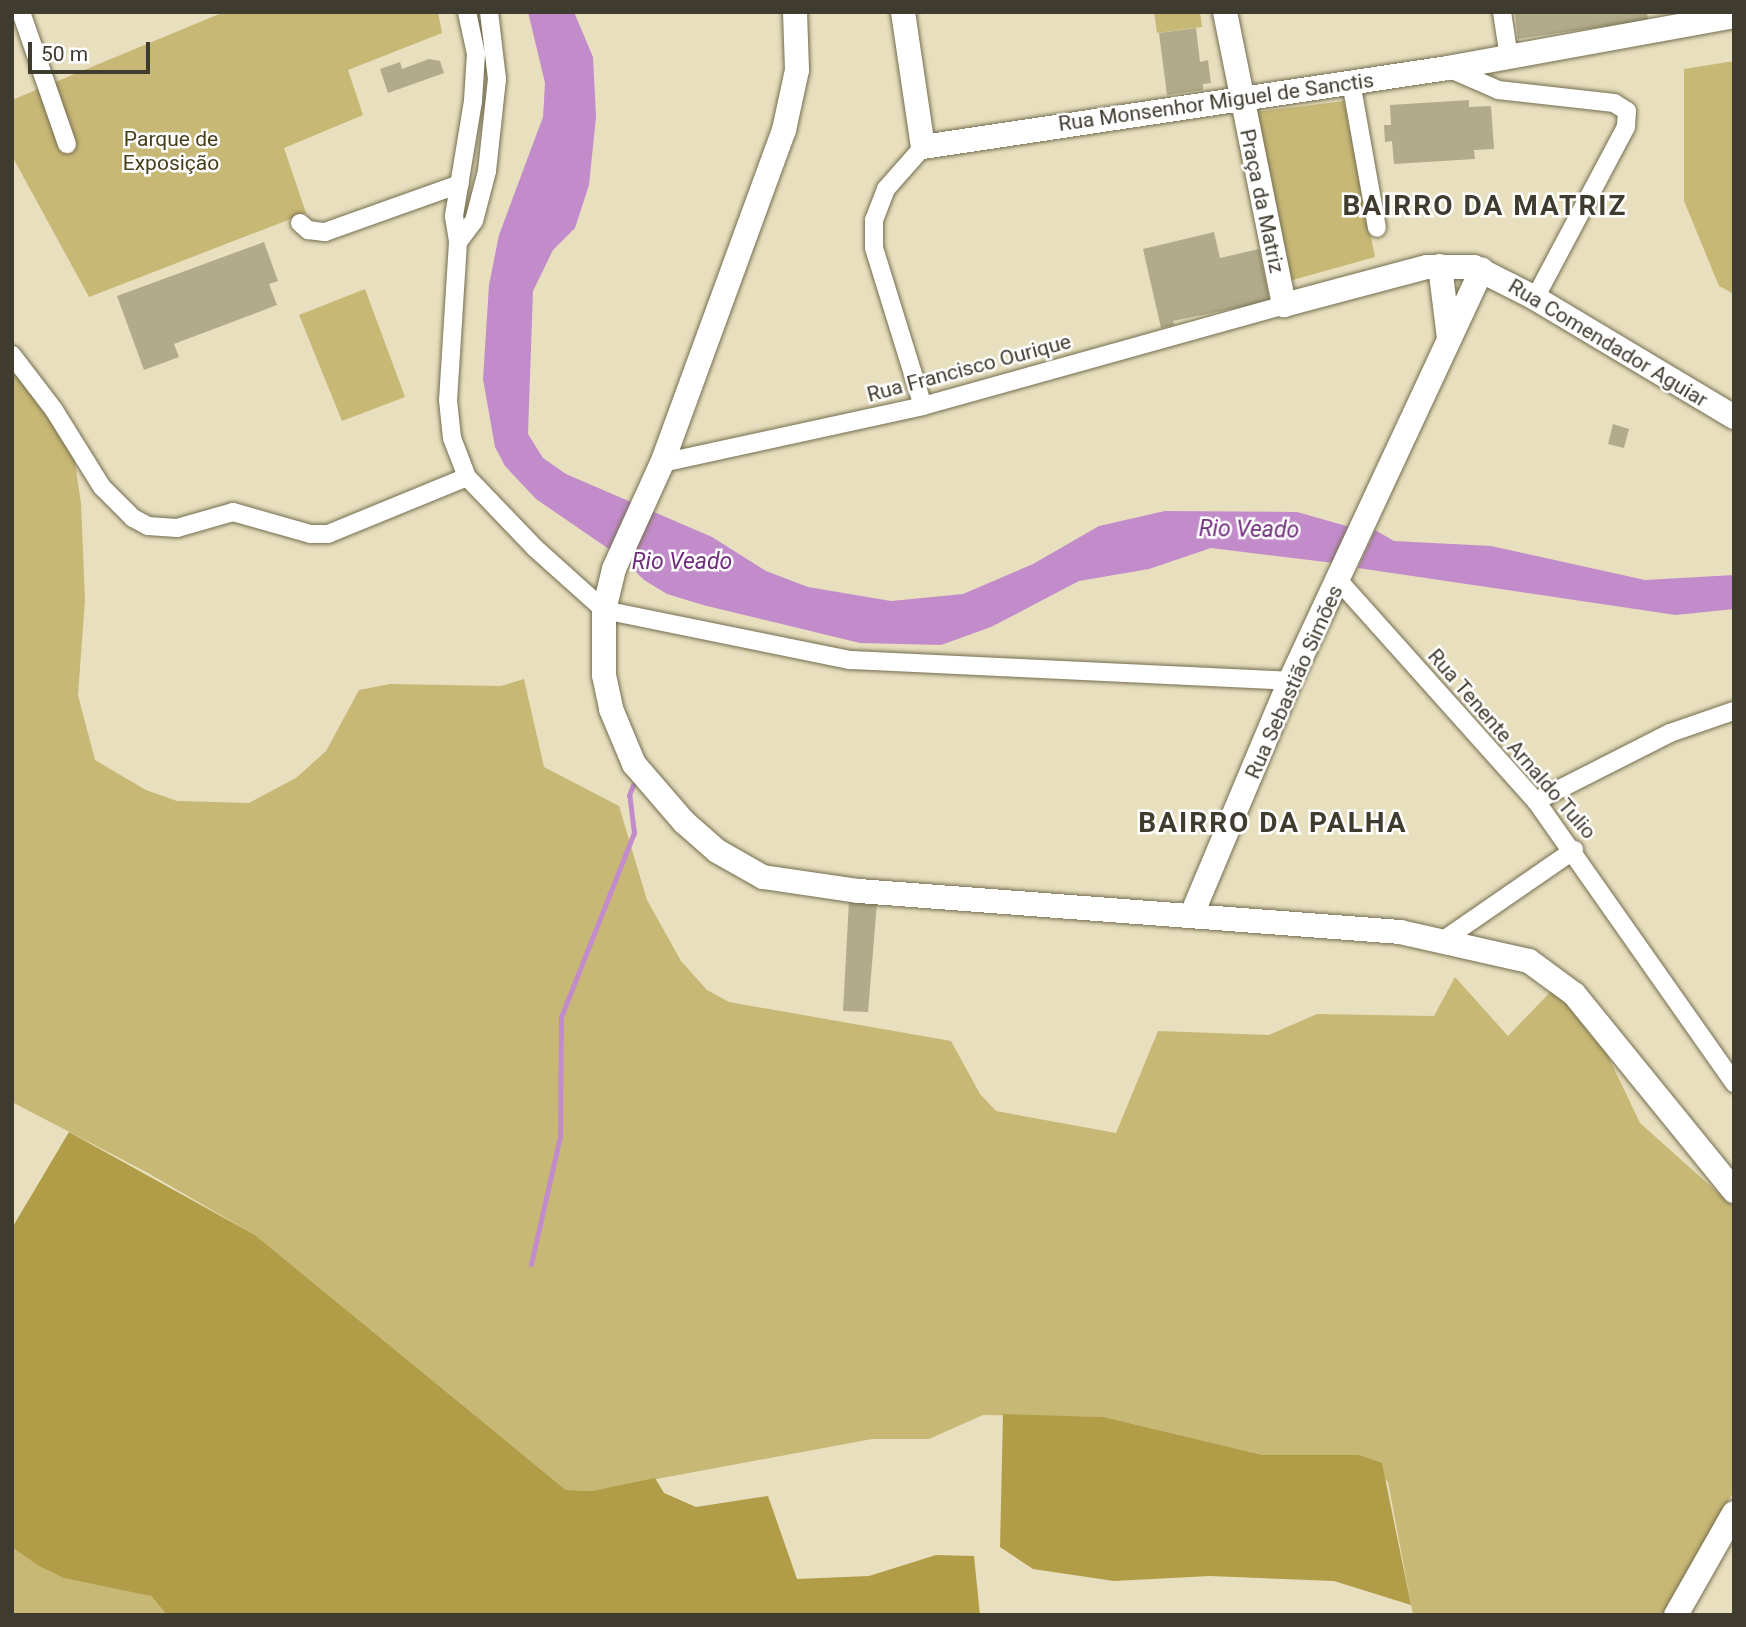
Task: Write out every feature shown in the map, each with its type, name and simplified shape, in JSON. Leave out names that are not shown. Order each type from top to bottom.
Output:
[{"type":"street","points":[[21,12],[67,144]]},
{"type":"street","points":[[467,12],[475,54],[454,216],[458,242],[448,400],[452,438],[467,477],[535,548],[604,610],[850,660],[1290,681]]},
{"type":"street","points":[[458,242],[474,221],[487,171],[497,79],[489,12]]},
{"type":"street","points":[[795,12],[797,70],[784,130],[662,463],[614,569],[604,610],[604,675],[611,709],[634,764],[684,822],[717,851],[763,877],[859,891],[1192,914],[1445,939],[1529,961],[1574,993],[1734,1191]]},
{"type":"street","points":[[903,12],[930,146]]},
{"type":"street","points":[[919,12],[930,146]]},
{"type":"street","points":[[1210,12],[1232,98]]},
{"type":"street","points":[[1225,12],[1232,98]]},
{"type":"street","points":[[1502,12],[1510,58]]},
{"type":"street","name":"Rua Monsenhor Miguel de Sanctis","points":[[930,146],[1232,98],[1510,58],[1734,16]]},
{"type":"street","points":[[1448,68],[1498,90],[1614,103],[1627,111],[1626,127],[1535,298]]},
{"type":"street","points":[[1351,82],[1377,228]]},
{"type":"street","name":"Praça da Matriz","points":[[1232,98],[1284,305]]},
{"type":"street","points":[[923,406],[874,248],[874,220],[886,189],[930,146]]},
{"type":"street","points":[[300,223],[308,230],[325,232],[460,184]]},
{"type":"street","points":[[1440,265],[1450,338]]},
{"type":"street","points":[[1284,305],[1440,265],[1482,270]]},
{"type":"street","name":"Rua Comendador Aguiar","points":[[1482,270],[1535,298],[1734,417]]},
{"type":"street","name":"Rua Sebastião Simões","points":[[1192,914],[1290,681],[1343,573],[1482,270]]},
{"type":"street","name":"Rua Francisco Ourique","points":[[662,463],[923,406],[1284,305]]},
{"type":"street","points":[[12,355],[54,410],[102,487],[133,518],[148,526],[177,528],[233,512],[311,534],[328,534],[467,477]]},
{"type":"street","name":"Rua Tenente Arnaldo Tulio","points":[[1343,573],[1536,801],[1574,850],[1734,1083]]},
{"type":"street","points":[[1536,801],[1670,733],[1734,711]]},
{"type":"street","points":[[1445,939],[1574,850]]},
{"type":"street","points":[[1676,1615],[1730,1530]]},
{"type":"green space","name":"Parque de Exposição","points":[[224,12],[438,12],[442,33],[348,70],[363,115],[284,148],[306,213],[89,297],[12,156],[12,100]]},
{"type":"green space","points":[[1154,12],[1200,12],[1202,27],[1157,33]]},
{"type":"green space","points":[[1734,61],[1734,294],[1719,286],[1684,201],[1684,69]]},
{"type":"green space","points":[[1344,101],[1375,257],[1289,281],[1256,112]]},
{"type":"green space","points":[[365,289],[405,397],[342,421],[299,315]]},
{"type":"green space","points":[[12,364],[74,456],[81,503],[85,600],[78,695],[95,760],[146,790],[177,801],[249,803],[296,778],[326,751],[359,690],[390,684],[501,686],[524,679],[544,767],[619,806],[647,900],[681,961],[707,990],[729,1002],[951,1041],[980,1094],[996,1111],[1116,1133],[1158,1031],[1269,1035],[1317,1014],[1434,1016],[1455,977],[1508,1036],[1560,982],[1596,1031],[1640,1123],[1734,1207],[1734,1491],[1663,1615],[1413,1615],[1388,1482],[1359,1455],[1263,1455],[1104,1417],[983,1415],[929,1439],[872,1439],[592,1491],[566,1490],[255,1235],[148,1173],[12,1102]]},
{"type":"green space","points":[[12,1547],[151,1596],[167,1615],[12,1615]]},
{"type":"shaded area","points":[[69,1132],[255,1235],[566,1490],[592,1491],[655,1478],[664,1493],[696,1507],[768,1496],[797,1579],[869,1576],[936,1555],[974,1556],[980,1615],[167,1615],[151,1596],[64,1578],[39,1566],[12,1547],[12,1228]]},
{"type":"shaded area","points":[[1003,1414],[1104,1417],[1263,1455],[1359,1455],[1382,1463],[1411,1605],[1334,1581],[1210,1576],[1114,1581],[1033,1569],[1000,1547]]},
{"type":"water","name":"Rio Veado","points":[[528,12],[574,12],[593,57],[596,117],[589,185],[575,228],[553,250],[533,291],[528,434],[543,458],[566,474],[712,537],[766,571],[808,587],[891,601],[963,594],[1033,564],[1099,526],[1165,511],[1297,512],[1350,527],[1334,563],[1211,548],[1149,569],[1079,581],[991,627],[941,645],[860,643],[703,605],[667,594],[644,580],[622,558],[536,499],[505,466],[495,447],[483,379],[489,285],[499,235],[543,117],[545,83]]},
{"type":"water","points":[[1375,530],[1394,541],[1491,546],[1645,580],[1734,575],[1734,609],[1676,615],[1358,568]]},
{"type":"building","points":[[1515,12],[1647,12],[1648,20],[1518,39]]},
{"type":"building","points":[[1196,28],[1200,62],[1208,60],[1211,83],[1203,84],[1203,90],[1167,95],[1159,33]]},
{"type":"building","points":[[429,59],[440,61],[444,73],[388,93],[380,69],[400,62],[402,69]]},
{"type":"building","points":[[1469,100],[1469,107],[1491,106],[1494,149],[1474,150],[1475,159],[1394,164],[1392,141],[1385,142],[1384,125],[1391,125],[1390,105]]},
{"type":"building","points":[[1214,232],[1220,258],[1259,249],[1270,301],[1173,321],[1174,325],[1161,328],[1143,249]]},
{"type":"building","points":[[264,242],[278,281],[269,284],[277,305],[174,344],[179,357],[144,370],[117,296]]},
{"type":"building","points":[[1613,424],[1629,429],[1624,448],[1608,444]]},
{"type":"building","points":[[849,901],[877,903],[868,1012],[843,1011]]},
{"type":"waterway","points":[[531,1264],[560,1136],[561,1017],[634,833],[629,795],[633,785]]},
{"type":"district","name":"BAIRRO DA MATRIZ","points":[[1485,206]]},
{"type":"district","name":"BAIRRO DA PALHA","points":[[1273,823]]}]
